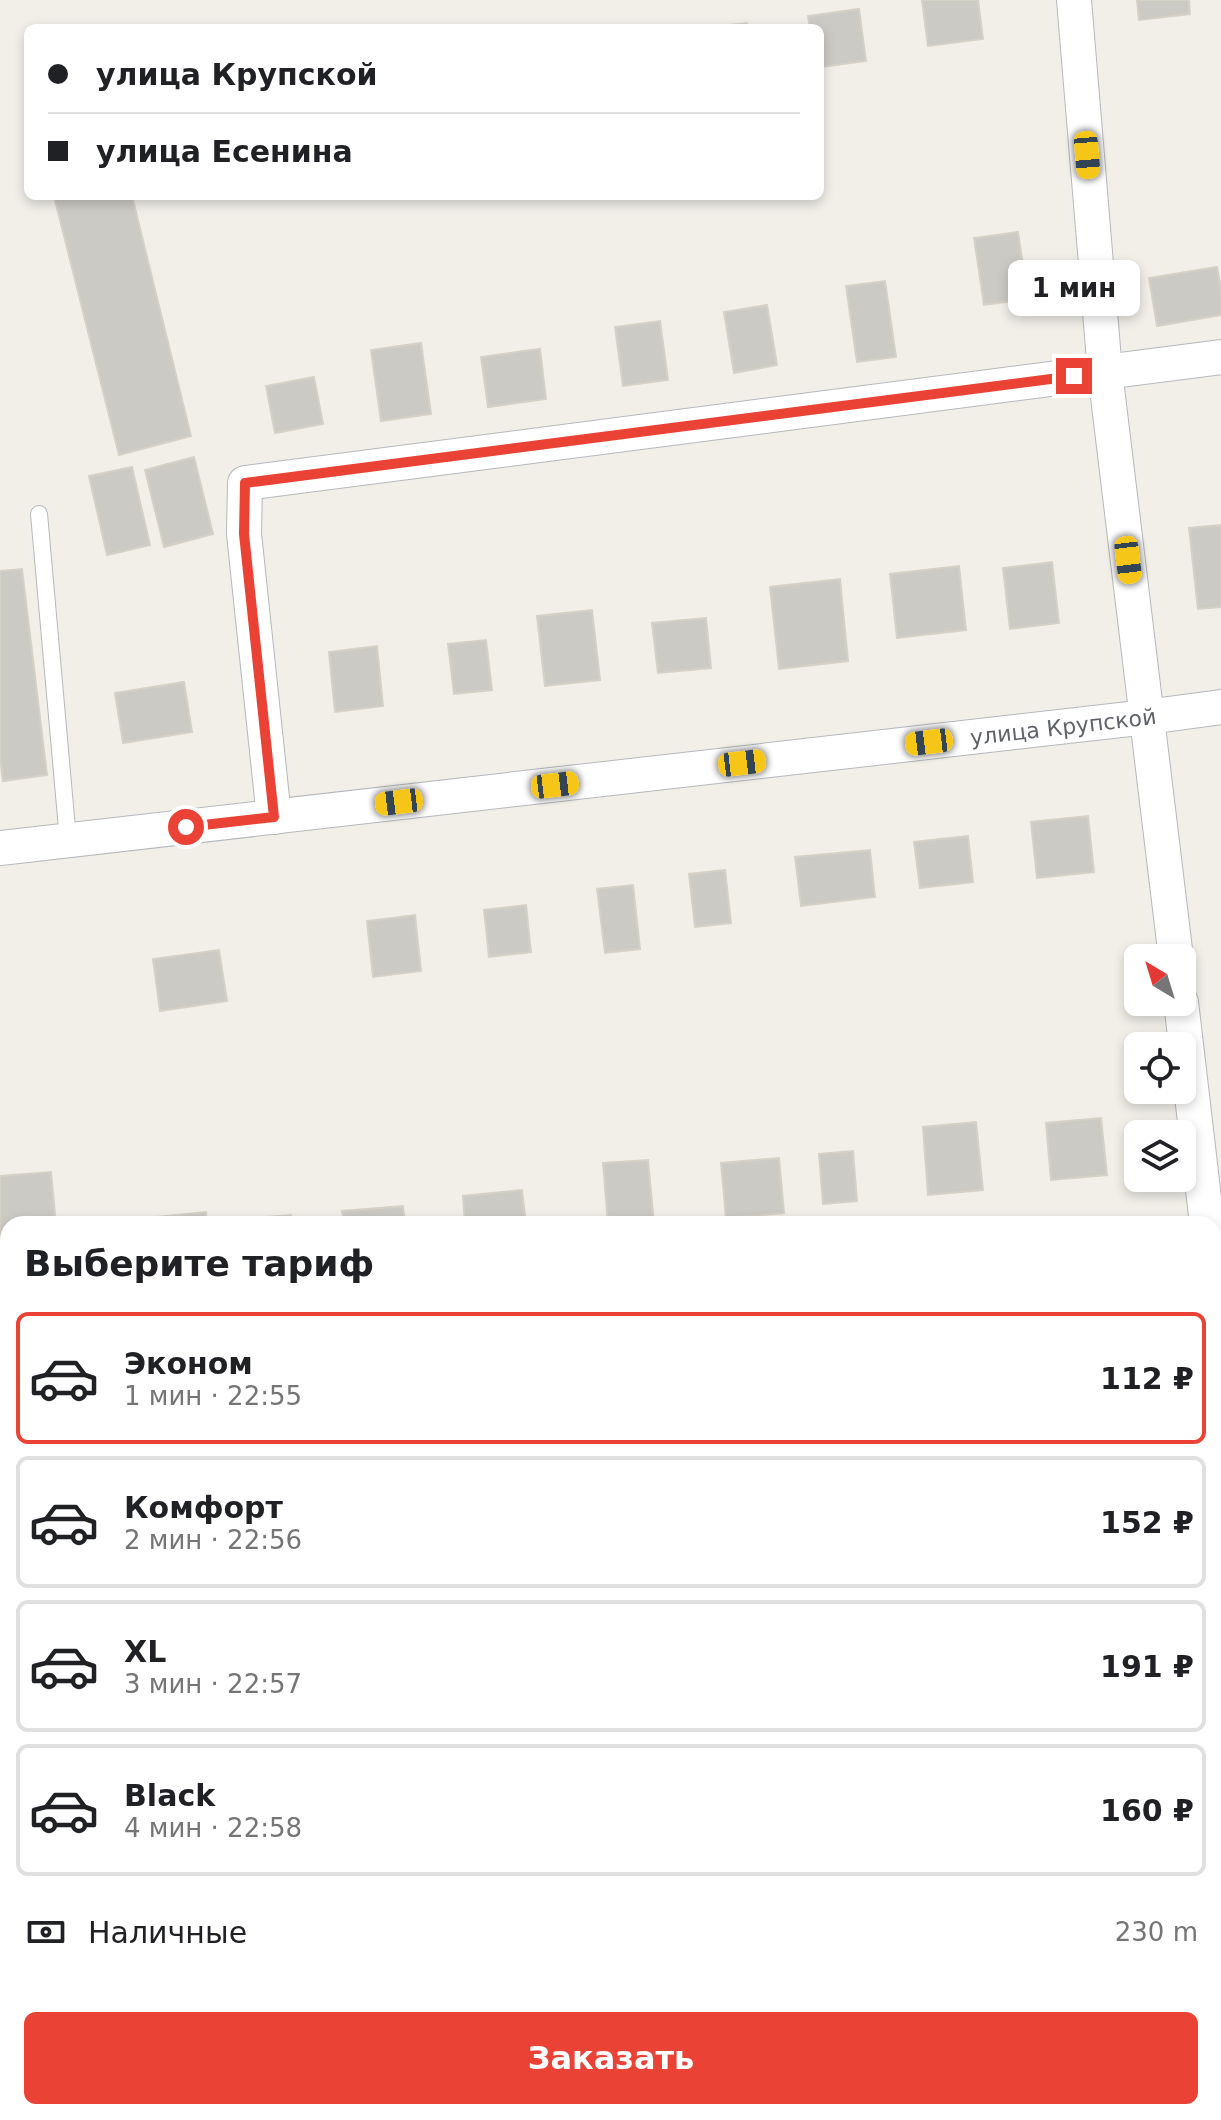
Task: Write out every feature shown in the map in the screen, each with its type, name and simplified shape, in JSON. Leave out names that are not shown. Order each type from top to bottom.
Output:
[{"type":"street","points":[[1074,0],[1105,372],[1174,944]]},
{"type":"street","points":[[274,817],[244,534],[245,483],[1221,357]]},
{"type":"street","name":"улица Крупской","points":[[0,848],[1221,707]]},
{"type":"street","points":[[1183,1016],[1206,1216]]},
{"type":"lane","points":[[39,514],[68,840]]},
{"type":"building","points":[[922,0],[978,0],[983,39],[928,46]]},
{"type":"building","points":[[1137,0],[1189,0],[1190,14],[1139,20]]},
{"type":"building","points":[[859,9],[866,61],[824,66],[824,24],[809,24],[808,16]]},
{"type":"building","points":[[55,200],[133,200],[191,436],[119,455]]},
{"type":"building","points":[[1018,232],[1028,299],[984,305],[974,238]]},
{"type":"building","points":[[1217,267],[1221,315],[1157,326],[1149,278]]},
{"type":"building","points":[[885,281],[896,357],[857,362],[846,286]]},
{"type":"building","points":[[767,305],[777,365],[734,373],[724,312]]},
{"type":"building","points":[[660,321],[668,380],[623,386],[615,327]]},
{"type":"building","points":[[421,343],[431,414],[381,421],[371,350]]},
{"type":"building","points":[[540,349],[546,399],[488,407],[481,357]]},
{"type":"building","points":[[314,377],[323,424],[275,433],[266,386]]},
{"type":"building","points":[[194,457],[213,534],[164,547],[145,470]]},
{"type":"building","points":[[132,467],[150,545],[107,555],[89,476]]},
{"type":"building","points":[[1221,525],[1221,607],[1198,609],[1189,528]]},
{"type":"building","points":[[1052,562],[1059,623],[1010,629],[1003,568]]},
{"type":"building","points":[[959,566],[966,630],[897,638],[890,574]]},
{"type":"building","points":[[22,569],[47,775],[3,781],[0,757],[0,571]]},
{"type":"building","points":[[840,579],[848,661],[779,669],[770,587]]},
{"type":"building","points":[[592,610],[600,680],[545,686],[537,616]]},
{"type":"building","points":[[706,618],[711,668],[658,673],[652,623]]},
{"type":"building","points":[[486,640],[492,690],[454,694],[448,644]]},
{"type":"building","points":[[377,646],[383,706],[335,712],[329,652]]},
{"type":"building","points":[[184,682],[192,732],[123,743],[115,693]]},
{"type":"building","points":[[1088,816],[1094,872],[1037,878],[1031,822]]},
{"type":"building","points":[[968,836],[973,882],[920,888],[914,842]]},
{"type":"building","points":[[870,850],[875,897],[801,906],[795,857]]},
{"type":"building","points":[[725,870],[731,923],[695,927],[689,874]]},
{"type":"building","points":[[633,885],[640,949],[605,953],[597,889]]},
{"type":"building","points":[[526,905],[531,952],[489,957],[484,910]]},
{"type":"building","points":[[415,915],[421,971],[373,977],[367,921]]},
{"type":"building","points":[[219,950],[227,1001],[160,1011],[153,959]]},
{"type":"building","points":[[1101,1118],[1107,1175],[1051,1180],[1046,1123]]},
{"type":"building","points":[[976,1122],[983,1190],[928,1195],[923,1127]]},
{"type":"building","points":[[853,1151],[857,1201],[823,1204],[819,1154]]},
{"type":"building","points":[[779,1158],[784,1213],[726,1216],[721,1163]]},
{"type":"building","points":[[648,1160],[653,1216],[607,1216],[603,1163]]},
{"type":"building","points":[[51,1172],[55,1216],[0,1216],[0,1176]]},
{"type":"building","points":[[522,1190],[525,1216],[464,1216],[463,1196]]},
{"type":"building","points":[[403,1206],[404,1216],[343,1216],[342,1211]]},
{"type":"building","points":[[206,1212],[206,1216],[167,1216]]},
{"type":"route","points":[[186,827],[274,817],[244,534],[245,483],[1074,376]]}]
